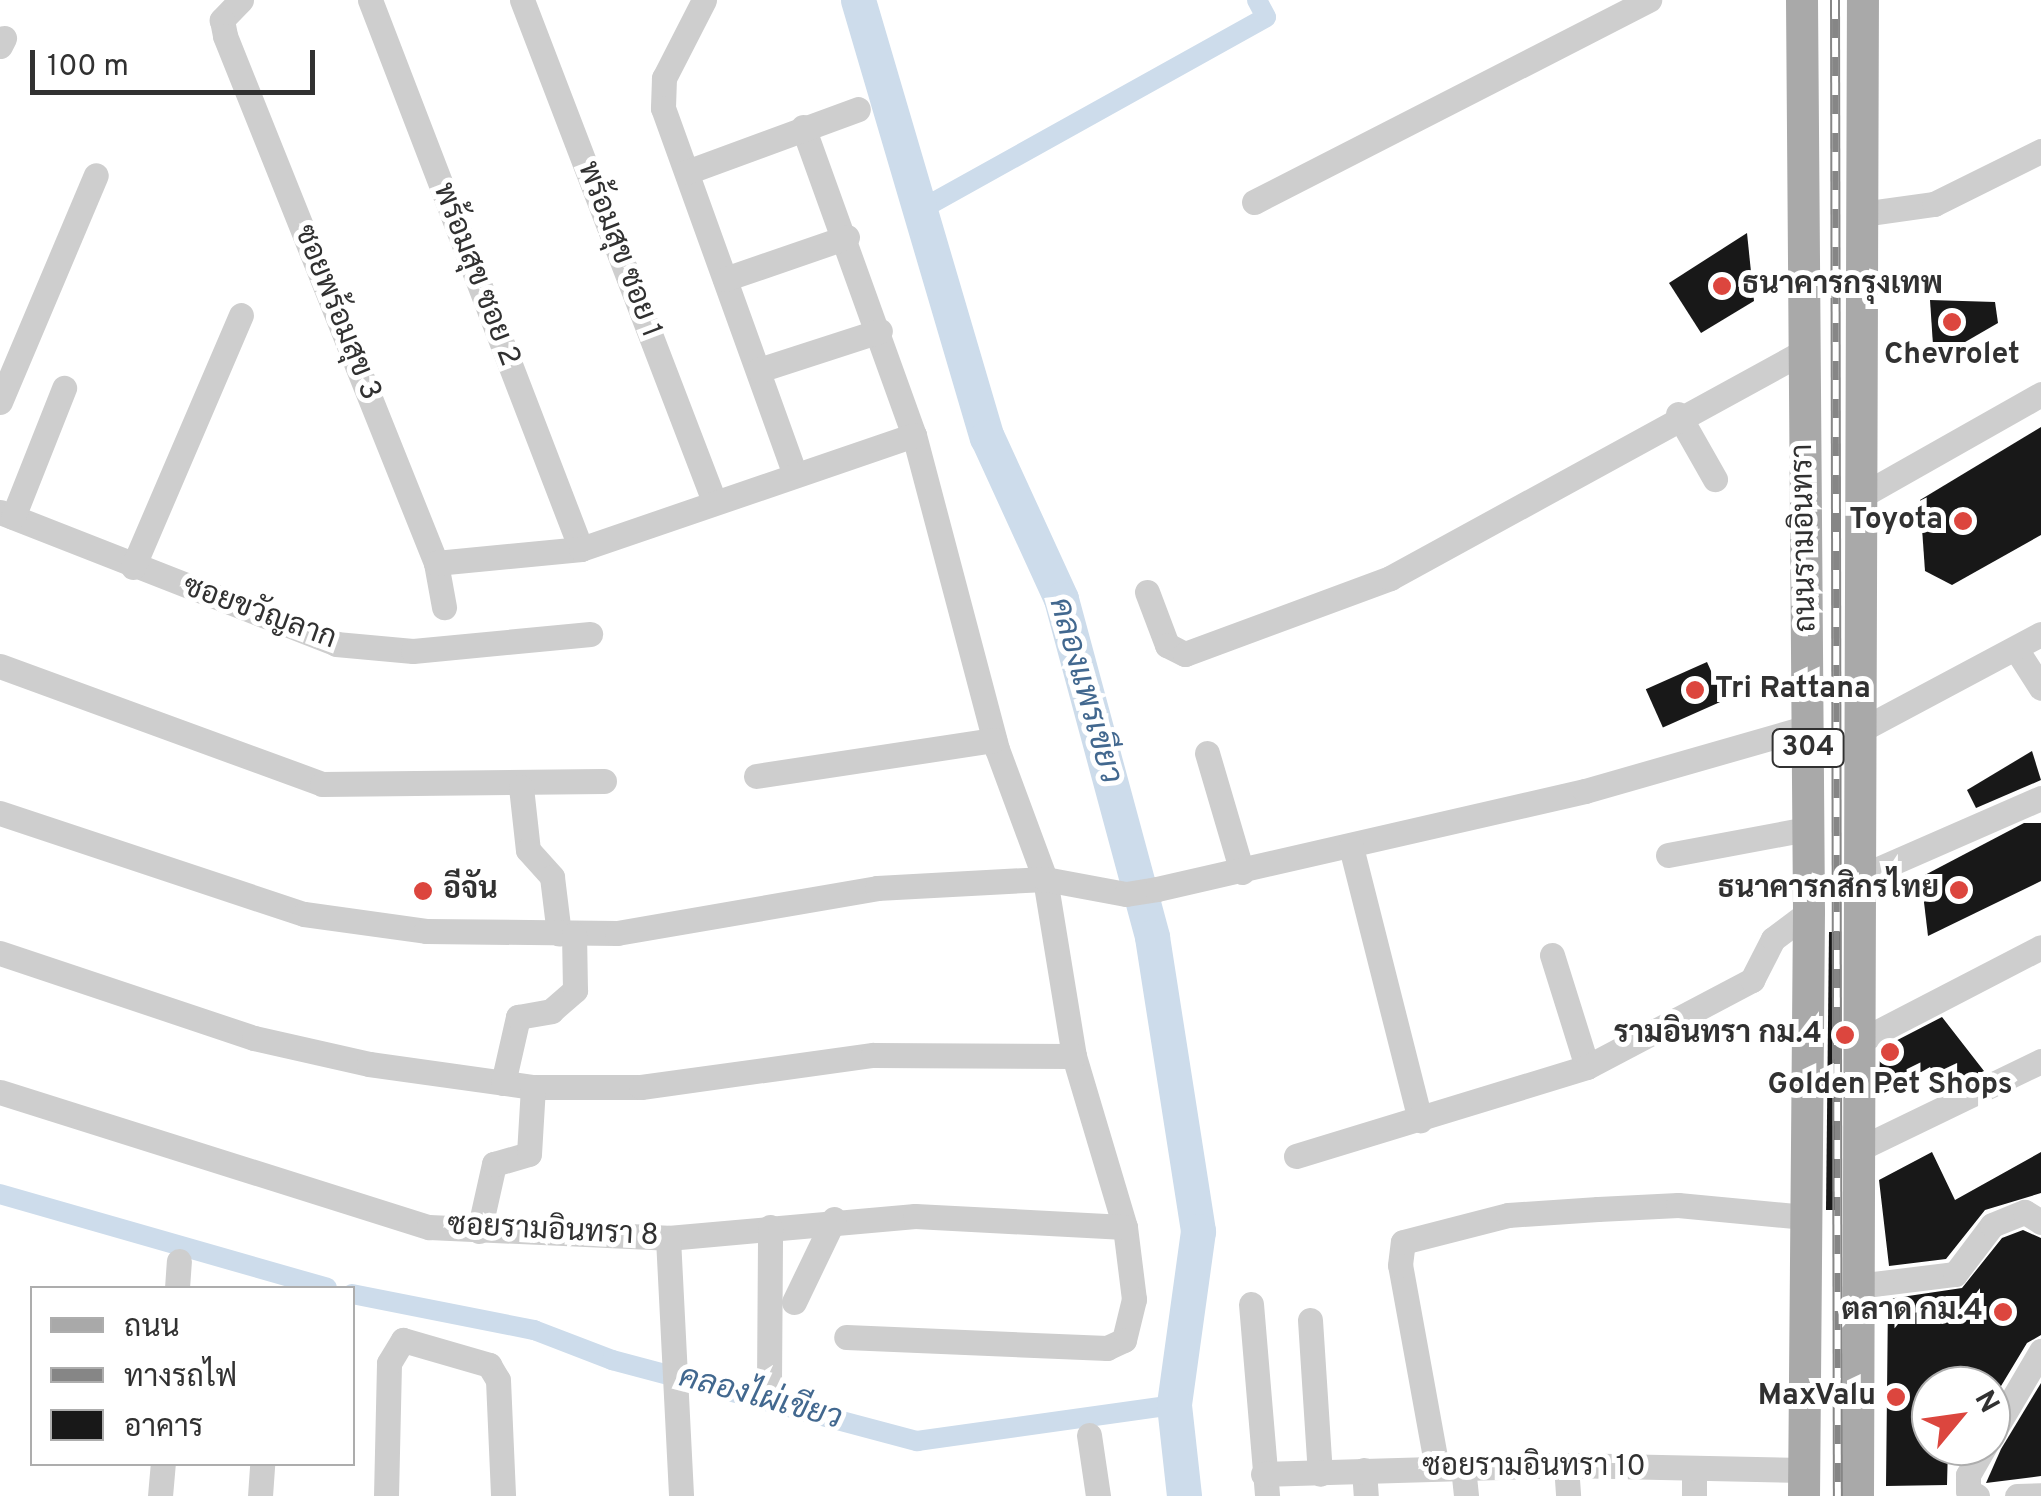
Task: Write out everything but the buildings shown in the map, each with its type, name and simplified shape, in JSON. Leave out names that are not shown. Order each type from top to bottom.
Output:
[{"type":"main road","name":"ถนนรามอินทรา","points":[[1802,0],[1810,912],[1804,1483]]},
{"type":"main road","name":"ถนนรามอินทรา","points":[[1858,1496],[1863,0]]},
{"type":"street","name":"ซอยพร้อมสุข 3","points":[[241,0],[222,20],[436,563],[444,607]]},
{"type":"street","name":"พร้อมสุข ซอย 2","points":[[370,0],[580,549]]},
{"type":"street","name":"พร้อมสุข ซอย 1","points":[[522,0],[714,501]]},
{"type":"street","points":[[704,0],[661,93],[793,470]]},
{"type":"street","points":[[1254,202],[1649,0]]},
{"type":"street","points":[[687,172],[858,109]]},
{"type":"street","points":[[803,128],[847,238],[914,435],[994,740],[1045,879],[1074,1056],[1125,1227],[1131,1326],[1107,1348],[846,1337]]},
{"type":"street","points":[[1862,214],[1934,204],[2041,152]]},
{"type":"street","points":[[0,402],[96,175]]},
{"type":"street","points":[[725,279],[847,238]]},
{"type":"street","points":[[133,567],[241,314]]},
{"type":"street","points":[[759,370],[880,331]]},
{"type":"street","points":[[1147,592],[1166,646],[1185,654],[1390,578],[1678,414],[1804,351]]},
{"type":"street","points":[[6,514],[64,388]]},
{"type":"street","points":[[1861,496],[2041,394]]},
{"type":"street","points":[[1678,414],[1715,479]]},
{"type":"street","points":[[436,563],[580,549],[793,470],[914,435]]},
{"type":"street","name":"ซอยขวัญลาก","points":[[6,514],[303,636],[376,650],[590,634]]},
{"type":"street","points":[[1859,731],[2041,634]]},
{"type":"street","points":[[2016,649],[2041,688]]},
{"type":"street","points":[[0,666],[294,778],[521,787],[604,780]]},
{"type":"street","points":[[0,813],[304,914],[426,931],[566,934],[660,930],[877,888],[1045,879],[1126,894],[1157,889],[1351,847],[1808,726]]},
{"type":"street","points":[[756,776],[994,740]]},
{"type":"street","points":[[1208,753],[1242,872]]},
{"type":"street","points":[[503,1084],[518,1017],[550,1012],[575,990],[552,876],[528,850],[521,787]]},
{"type":"street","points":[[1860,878],[2041,798]]},
{"type":"street","points":[[1668,856],[1807,829]]},
{"type":"street","points":[[1351,847],[1420,1120]]},
{"type":"street","points":[[1296,1156],[1587,1067],[1752,980],[1773,939],[1810,912]]},
{"type":"street","points":[[1858,1042],[2041,947]]},
{"type":"street","points":[[0,953],[254,1038],[533,1087],[641,1087],[873,1056],[1074,1056]]},
{"type":"street","points":[[1552,955],[1587,1067]]},
{"type":"street","points":[[1859,1149],[2041,1062]]},
{"type":"street","points":[[479,1231],[494,1164],[529,1154],[533,1087]]},
{"type":"street","name":"ซอยรามอินทรา 8","points":[[0,1092],[314,1194],[429,1227],[668,1238],[834,1219],[1125,1227]]},
{"type":"street","points":[[1436,1468],[1400,1266],[1403,1242],[1508,1215],[1598,1209],[1678,1205],[1805,1217]]},
{"type":"street","points":[[1856,1286],[1955,1274],[1992,1225],[2025,1212],[2041,1222]]},
{"type":"street","points":[[794,1302],[834,1219]]},
{"type":"street","points":[[770,1227],[770,1384]]},
{"type":"street","points":[[668,1238],[681,1496]]},
{"type":"street","points":[[176,1286],[178,1260]]},
{"type":"street","name":"ซอยรามอินทรา 10","points":[[1251,1304],[1265,1485],[1364,1470],[1566,1465],[1694,1468],[1804,1483]]},
{"type":"street","points":[[1310,1320],[1320,1474]]},
{"type":"street","points":[[386,1496],[388,1363],[403,1340],[444,1348],[489,1365],[498,1380],[504,1496]]},
{"type":"street","points":[[2011,1402],[2041,1351]]},
{"type":"street","points":[[1089,1436],[1098,1496]]},
{"type":"street","points":[[1566,1465],[1568,1496]]},
{"type":"street","points":[[160,1496],[163,1466]]},
{"type":"street","points":[[260,1496],[262,1466]]},
{"type":"street","points":[[1464,1466],[1466,1496]]},
{"type":"street","points":[[1973,1466],[1968,1475],[1968,1491],[1978,1496]]},
{"type":"street","points":[[1694,1468],[1694,1496]]},
{"type":"street","points":[[1364,1470],[1366,1496]]},
{"type":"street","points":[[2017,1496],[2041,1494]]},
{"type":"waterway","name":"คลองแพรเขียว","points":[[858,0],[987,437],[1061,599],[1152,937],[1198,1231],[1174,1405],[1184,1496]]},
{"type":"waterway","points":[[918,211],[1266,17],[1257,0]]},
{"type":"waterway","name":"คลองไผ่เขียว","points":[[0,1194],[320,1286]]},
{"type":"waterway","name":"คลองไผ่เขียว","points":[[355,1295],[534,1330],[612,1360],[917,1441],[1174,1405]]},
{"type":"railway","points":[[1835,0],[1838,1496]]},
{"type":"place","name":"ธนาคารกรุงเทพ","points":[[1722,286]]},
{"type":"place","name":"Chevrolet","points":[[1952,322]]},
{"type":"place","name":"Toyota","points":[[1963,521]]},
{"type":"place","name":"Tri Rattana","points":[[1695,690]]},
{"type":"place","name":"ธนาคารกสิกรไทย","points":[[1959,890]]},
{"type":"place","name":"อีจัน","points":[[423,891]]},
{"type":"place","name":"รามอินทรา กม.4","points":[[1845,1035]]},
{"type":"place","name":"Golden Pet Shops","points":[[1890,1052]]},
{"type":"place","name":"ตลาด กม.4","points":[[2003,1312]]},
{"type":"place","name":"MaxValu","points":[[1896,1397]]}]
